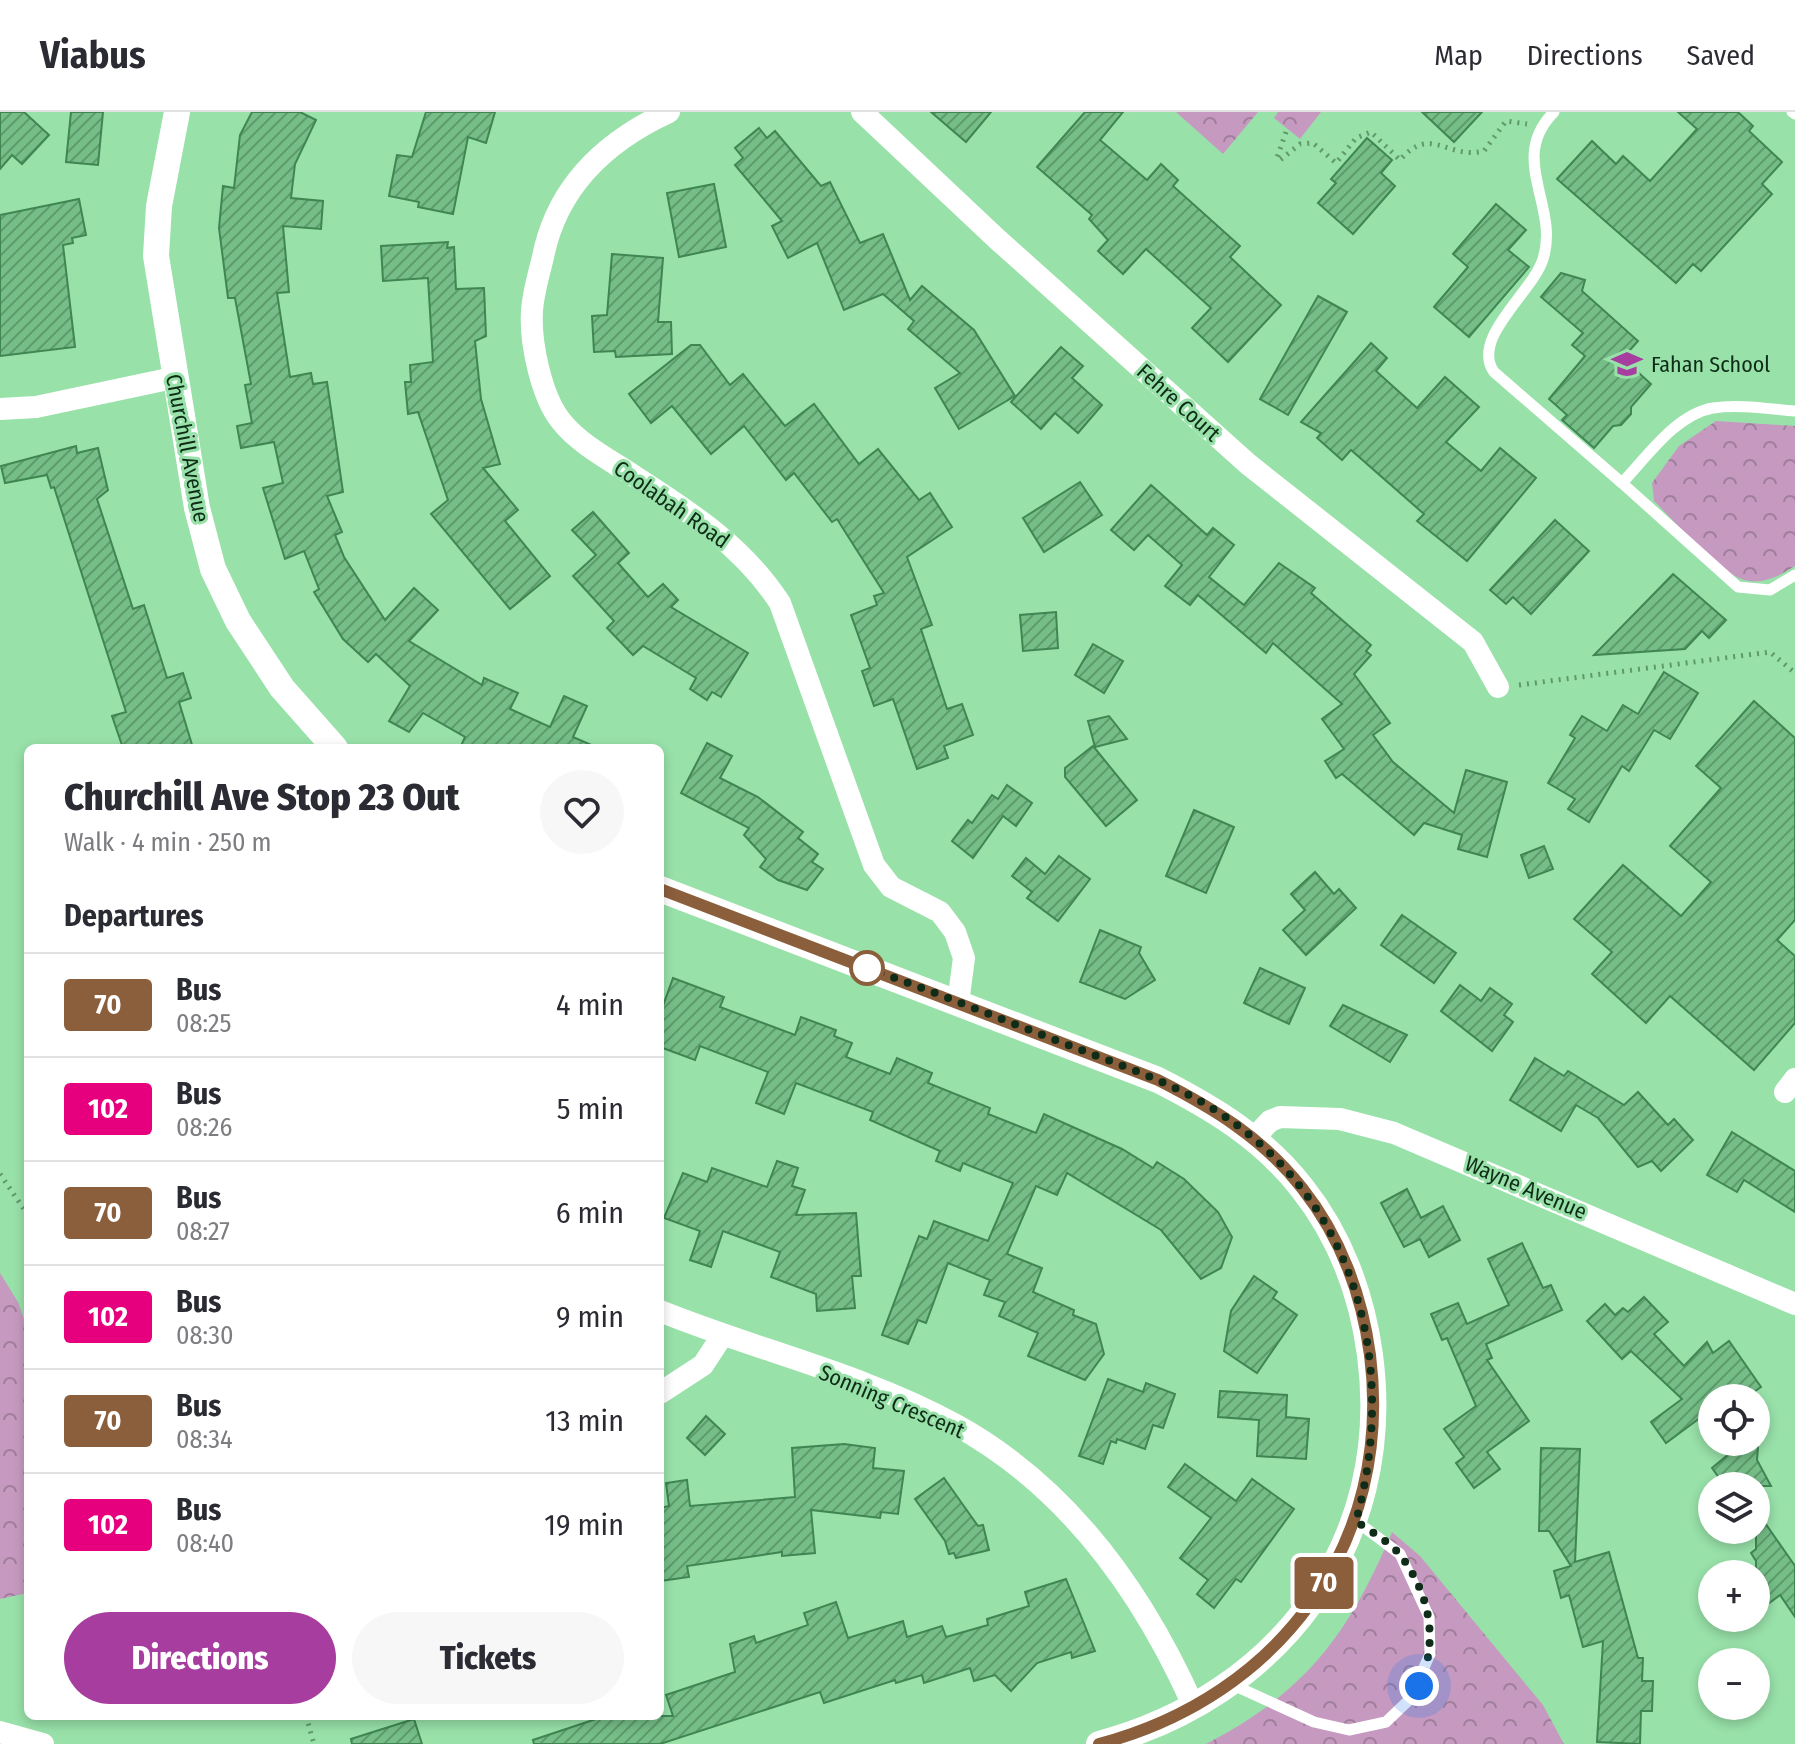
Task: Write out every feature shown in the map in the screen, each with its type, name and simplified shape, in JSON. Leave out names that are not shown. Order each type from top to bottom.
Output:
[{"type":"street","name":"Churchill Avenue","points":[[177,112],[159,206],[156,256],[173,378],[197,508],[213,569],[238,621],[282,688],[331,744]]},
{"type":"street","name":"Coolabah Road","points":[[669,112],[596,156],[562,199],[544,249],[532,312],[540,381],[560,421],[591,448],[697,516],[762,577],[780,603],[874,865],[891,887],[940,912],[955,932],[964,958],[958,1003]]},
{"type":"street","name":"Fehre Court","points":[[862,112],[950,197],[1248,464],[1473,642],[1498,687]]},
{"type":"street","points":[[0,409],[36,407],[173,378]]},
{"type":"street","points":[[664,891],[1158,1080],[1215,1109],[1254,1138],[1293,1178],[1319,1213],[1349,1270],[1360,1301],[1373,1376],[1374,1411],[1372,1450],[1356,1521],[1338,1560],[1299,1621],[1253,1667],[1193,1705],[1155,1724],[1099,1744]]},
{"type":"street","name":"Wayne Avenue","points":[[1254,1138],[1270,1121],[1280,1117],[1363,1122],[1600,1218],[1795,1304]]},
{"type":"street","name":"Sonning Crescent","points":[[664,1313],[868,1387],[953,1423],[990,1445],[1050,1494],[1105,1554],[1149,1620],[1193,1705]]},
{"type":"street","points":[[664,1390],[703,1365],[722,1336]]},
{"type":"street","points":[[0,1732],[43,1744]]},
{"type":"lane","points":[[1554,112],[1539,126],[1533,145],[1546,246],[1539,270],[1490,340],[1488,359],[1494,372],[1738,587],[1770,590],[1795,575]]},
{"type":"lane","points":[[1622,483],[1686,419],[1700,411],[1723,407],[1795,411]]},
{"type":"lane","points":[[1230,1683],[1314,1722],[1349,1730],[1386,1722],[1410,1699],[1430,1654],[1429,1617],[1400,1554],[1356,1521]]},
{"type":"path","points":[[1286,132],[1277,158],[1280,160],[1300,144],[1313,143],[1336,163],[1356,138],[1371,132],[1400,160],[1415,145],[1428,141],[1468,155],[1484,151],[1506,121],[1539,126]]},
{"type":"path","points":[[1498,687],[1770,652],[1795,673]]},
{"type":"path","points":[[0,1174],[24,1209]]},
{"type":"path","points":[[307,1720],[314,1744]]},
{"type":"green space","points":[[1176,112],[1258,112],[1223,154]]},
{"type":"green space","points":[[1278,112],[1321,112],[1300,139],[1274,118]]},
{"type":"green space","points":[[1716,421],[1795,426],[1795,566],[1773,578],[1749,581],[1726,570],[1654,501],[1652,483],[1679,446]]},
{"type":"green space","points":[[0,1273],[18,1302],[24,1319],[24,1594],[0,1599]]},
{"type":"green space","points":[[1392,1532],[1420,1556],[1543,1705],[1564,1744],[1206,1744],[1271,1703],[1320,1657],[1359,1601]]},
{"type":"building","points":[[0,112],[24,112],[49,135],[22,164],[12,155],[0,169]]},
{"type":"building","points":[[71,112],[103,112],[98,165],[66,162]]},
{"type":"building","points":[[252,112],[300,112],[316,120],[295,164],[291,198],[323,201],[321,229],[283,226],[289,292],[277,293],[290,377],[311,373],[313,384],[327,382],[343,492],[327,496],[342,532],[335,535],[344,557],[385,620],[414,588],[438,610],[409,641],[482,685],[484,678],[518,693],[510,709],[550,727],[564,696],[587,706],[573,737],[589,744],[462,744],[465,737],[423,713],[409,732],[389,721],[410,686],[376,654],[368,662],[343,639],[314,592],[319,589],[304,551],[285,559],[263,488],[283,483],[274,442],[241,448],[237,426],[252,423],[245,385],[251,384],[235,298],[228,298],[219,228],[223,186],[234,188],[240,135]]},
{"type":"building","points":[[426,112],[495,112],[486,143],[468,137],[453,214],[418,207],[419,202],[389,196],[397,155],[412,157]]},
{"type":"building","points":[[931,112],[991,112],[966,142]]},
{"type":"building","points":[[1085,112],[1123,112],[1100,140],[1147,180],[1161,164],[1178,180],[1173,186],[1240,246],[1230,257],[1281,305],[1228,362],[1192,328],[1211,308],[1146,249],[1123,274],[1098,251],[1108,240],[1089,219],[1092,215],[1037,167]]},
{"type":"building","points":[[1422,112],[1482,112],[1454,142]]},
{"type":"building","points":[[1678,112],[1738,112],[1753,126],[1749,131],[1782,162],[1762,184],[1772,194],[1701,271],[1693,264],[1676,283],[1557,179],[1592,141],[1616,164],[1623,156],[1650,181],[1697,129]]},
{"type":"building","points":[[759,128],[767,138],[775,131],[821,186],[830,182],[860,243],[883,234],[910,300],[922,286],[974,330],[1015,396],[959,429],[935,388],[960,373],[908,329],[914,321],[883,294],[844,310],[817,243],[788,258],[772,226],[782,221],[735,165],[743,158],[735,148]]},
{"type":"building","points":[[1367,138],[1392,160],[1381,173],[1395,186],[1353,234],[1318,203],[1336,183],[1331,179]]},
{"type":"building","points":[[714,184],[726,247],[679,257],[667,193]]},
{"type":"building","points":[[79,199],[86,235],[72,238],[73,243],[63,245],[75,347],[0,356],[0,215]]},
{"type":"building","points":[[1496,204],[1526,230],[1508,250],[1529,267],[1469,337],[1434,307],[1468,267],[1453,254]]},
{"type":"building","points":[[448,242],[447,248],[454,247],[456,289],[484,288],[486,336],[475,341],[481,399],[500,464],[483,468],[518,510],[505,521],[550,576],[510,609],[431,514],[448,500],[418,412],[408,414],[405,382],[411,382],[410,365],[433,362],[428,278],[383,281],[381,246]]},
{"type":"building","points":[[612,254],[663,258],[658,322],[671,322],[672,354],[616,357],[615,351],[594,352],[592,316],[607,315]]},
{"type":"building","points":[[1561,273],[1585,280],[1582,291],[1638,341],[1629,351],[1634,356],[1628,363],[1651,384],[1631,407],[1631,414],[1621,425],[1613,426],[1594,448],[1562,420],[1567,415],[1549,399],[1585,356],[1572,345],[1583,333],[1541,297]]},
{"type":"building","points":[[1318,296],[1347,312],[1288,415],[1260,399]]},
{"type":"building","points":[[1371,343],[1387,358],[1376,371],[1417,408],[1445,377],[1479,407],[1446,442],[1481,471],[1500,448],[1536,478],[1467,561],[1417,521],[1424,514],[1351,450],[1342,460],[1317,438],[1321,433],[1301,422]]},
{"type":"building","points":[[691,345],[700,345],[730,385],[743,374],[785,426],[814,404],[859,464],[878,449],[919,500],[930,493],[952,527],[907,557],[932,625],[921,629],[947,709],[962,704],[973,735],[944,746],[948,758],[917,769],[893,699],[874,706],[862,671],[870,668],[851,615],[877,605],[874,596],[884,593],[837,519],[832,522],[794,473],[786,480],[744,426],[711,454],[672,406],[651,423],[629,394]]},
{"type":"building","points":[[1061,347],[1083,366],[1072,378],[1102,405],[1078,433],[1055,413],[1041,429],[1011,402]]},
{"type":"building","points":[[76,446],[77,453],[98,448],[108,490],[97,499],[133,609],[144,605],[167,678],[183,673],[191,698],[179,702],[192,744],[122,744],[112,716],[126,712],[54,487],[51,488],[47,475],[5,483],[1,466]]},
{"type":"building","points":[[1080,482],[1102,515],[1044,552],[1023,518]]},
{"type":"building","points":[[1151,485],[1207,535],[1213,528],[1234,545],[1209,577],[1244,605],[1279,563],[1315,588],[1311,593],[1371,645],[1366,651],[1371,655],[1354,674],[1390,723],[1373,735],[1393,762],[1454,813],[1466,770],[1507,782],[1487,857],[1458,849],[1462,835],[1424,823],[1414,835],[1342,774],[1336,778],[1325,761],[1344,749],[1322,719],[1342,704],[1273,643],[1266,653],[1198,595],[1190,605],[1165,586],[1182,565],[1148,535],[1134,550],[1111,530]]},
{"type":"building","points":[[593,512],[629,553],[618,563],[648,597],[663,584],[678,600],[671,607],[748,653],[721,697],[712,692],[707,700],[690,689],[696,678],[643,646],[633,655],[607,628],[614,621],[573,576],[596,555],[572,530]]},
{"type":"building","points":[[1555,520],[1589,551],[1531,614],[1513,597],[1506,604],[1490,590]]},
{"type":"building","points":[[1673,574],[1726,620],[1709,638],[1702,631],[1685,649],[1594,655]]},
{"type":"building","points":[[1056,612],[1058,648],[1023,651],[1020,615]]},
{"type":"building","points":[[1093,644],[1123,661],[1104,693],[1075,675]]},
{"type":"building","points":[[1664,672],[1698,693],[1670,739],[1654,730],[1629,771],[1622,766],[1589,822],[1568,809],[1575,799],[1548,783],[1575,738],[1570,735],[1582,716],[1607,731],[1623,705],[1638,714]]},
{"type":"building","points":[[1754,701],[1795,738],[1795,920],[1777,940],[1795,956],[1795,1023],[1754,1070],[1670,996],[1646,1023],[1592,974],[1612,952],[1574,919],[1623,865],[1681,916],[1711,882],[1670,846],[1721,788],[1696,766]]},
{"type":"building","points":[[1109,716],[1127,739],[1095,747],[1088,721]]},
{"type":"building","points":[[707,743],[732,756],[720,778],[758,797],[803,832],[798,838],[818,854],[812,862],[823,869],[807,890],[778,880],[760,867],[766,859],[744,835],[749,828],[681,793]]},
{"type":"building","points":[[1093,746],[1137,800],[1106,826],[1065,777],[1065,768]]},
{"type":"building","points":[[1007,785],[1032,803],[1016,826],[1003,816],[973,858],[952,841],[968,820],[972,823],[992,795],[998,799]]},
{"type":"building","points":[[1194,810],[1234,827],[1206,893],[1166,876]]},
{"type":"building","points":[[1544,846],[1553,869],[1529,878],[1521,855]]},
{"type":"building","points":[[1059,856],[1090,879],[1058,921],[1027,898],[1032,892],[1012,876],[1026,858],[1045,874]]},
{"type":"building","points":[[1315,872],[1334,894],[1339,889],[1356,908],[1306,955],[1283,930],[1305,910],[1291,894]]},
{"type":"building","points":[[1402,915],[1456,953],[1434,983],[1381,945]]},
{"type":"building","points":[[1100,930],[1141,947],[1139,953],[1155,980],[1125,999],[1080,982]]},
{"type":"building","points":[[1260,968],[1305,988],[1289,1024],[1244,1003]]},
{"type":"building","points":[[673,978],[724,997],[720,1007],[795,1035],[801,1017],[836,1030],[834,1036],[852,1043],[846,1057],[890,1074],[897,1058],[932,1073],[928,1083],[990,1108],[988,1114],[1036,1133],[1044,1114],[1122,1149],[1153,1168],[1157,1162],[1184,1179],[1218,1212],[1232,1237],[1221,1268],[1201,1279],[1161,1230],[1067,1173],[1057,1195],[1036,1186],[1007,1254],[1042,1268],[1033,1292],[1074,1310],[1073,1315],[1096,1324],[1104,1354],[1085,1380],[1028,1356],[1038,1333],[999,1316],[1005,1302],[984,1295],[990,1280],[948,1263],[926,1323],[918,1320],[908,1344],[882,1335],[919,1236],[927,1239],[934,1221],[988,1241],[1013,1183],[963,1163],[960,1171],[936,1161],[940,1151],[870,1120],[873,1112],[796,1083],[784,1114],[756,1103],[768,1072],[700,1046],[695,1060],[664,1048],[664,1003]]},
{"type":"building","points":[[1460,985],[1481,1001],[1490,988],[1512,1004],[1504,1015],[1513,1022],[1492,1051],[1441,1011]]},
{"type":"building","points":[[1343,1005],[1407,1035],[1390,1062],[1330,1026]]},
{"type":"building","points":[[1535,1058],[1564,1076],[1568,1071],[1624,1105],[1638,1092],[1668,1125],[1674,1119],[1693,1140],[1661,1171],[1652,1161],[1638,1167],[1598,1118],[1576,1105],[1561,1131],[1510,1100]]},
{"type":"building","points":[[1732,1132],[1795,1171],[1795,1212],[1744,1180],[1737,1192],[1707,1175]]},
{"type":"building","points":[[777,1161],[798,1168],[792,1186],[805,1190],[796,1215],[856,1213],[861,1276],[852,1276],[855,1308],[817,1311],[816,1294],[771,1277],[780,1252],[723,1231],[711,1267],[690,1260],[700,1231],[664,1218],[683,1173],[707,1182],[712,1168],[767,1187]]},
{"type":"building","points":[[1407,1189],[1421,1218],[1443,1206],[1460,1240],[1429,1257],[1420,1239],[1404,1247],[1381,1203]]},
{"type":"building","points":[[1522,1243],[1543,1288],[1551,1285],[1562,1310],[1486,1344],[1492,1358],[1487,1360],[1529,1421],[1487,1452],[1500,1469],[1474,1488],[1456,1463],[1464,1457],[1444,1429],[1476,1406],[1447,1338],[1442,1340],[1431,1314],[1458,1303],[1467,1324],[1509,1305],[1488,1259]]},
{"type":"building","points":[[1254,1276],[1277,1292],[1273,1298],[1297,1315],[1257,1373],[1224,1351],[1231,1311]]},
{"type":"building","points":[[1644,1297],[1668,1322],[1654,1334],[1684,1366],[1707,1342],[1713,1353],[1729,1341],[1759,1384],[1698,1384],[1698,1419],[1666,1443],[1651,1422],[1682,1399],[1631,1351],[1622,1359],[1587,1321],[1605,1304],[1615,1315],[1623,1308],[1628,1312]]},
{"type":"building","points":[[1108,1379],[1143,1392],[1146,1383],[1175,1394],[1163,1428],[1153,1425],[1145,1449],[1117,1439],[1116,1443],[1111,1441],[1103,1464],[1079,1456]]},
{"type":"building","points":[[1220,1391],[1287,1395],[1286,1417],[1309,1419],[1306,1459],[1257,1456],[1259,1420],[1218,1417]]},
{"type":"building","points":[[706,1416],[725,1434],[705,1455],[687,1438]]},
{"type":"building","points":[[844,1444],[875,1448],[873,1468],[904,1471],[898,1514],[881,1512],[880,1518],[811,1510],[815,1553],[782,1556],[782,1552],[687,1566],[689,1577],[664,1580],[664,1507],[669,1506],[666,1483],[687,1480],[690,1506],[795,1497],[792,1448]]},
{"type":"building","points":[[1541,1448],[1580,1449],[1575,1562],[1609,1552],[1638,1658],[1643,1658],[1642,1681],[1653,1681],[1652,1711],[1641,1711],[1640,1744],[1597,1742],[1603,1641],[1583,1647],[1569,1595],[1561,1598],[1554,1571],[1571,1566],[1549,1531],[1539,1531]]},
{"type":"building","points":[[1726,1456],[1757,1456],[1763,1472],[1715,1472],[1712,1468]]},
{"type":"building","points":[[1185,1464],[1236,1501],[1252,1479],[1294,1509],[1241,1582],[1236,1579],[1214,1608],[1197,1594],[1208,1580],[1180,1558],[1211,1518],[1168,1487]]},
{"type":"building","points":[[944,1478],[978,1526],[983,1525],[989,1550],[956,1558],[954,1553],[949,1554],[945,1541],[915,1499]]},
{"type":"building","points":[[1770,1530],[1795,1566],[1795,1617],[1780,1595],[1770,1602],[1770,1560],[1755,1560],[1751,1553],[1756,1549],[1756,1544],[1770,1544]]},
{"type":"building","points":[[1066,1579],[1095,1651],[1072,1658],[1071,1652],[1037,1663],[1011,1691],[995,1675],[974,1681],[970,1668],[924,1683],[922,1675],[896,1683],[895,1680],[824,1703],[820,1692],[660,1744],[534,1744],[533,1740],[593,1720],[664,1720],[664,1716],[673,1716],[666,1695],[735,1672],[730,1644],[754,1636],[756,1643],[808,1625],[804,1613],[836,1602],[848,1638],[903,1621],[907,1637],[942,1626],[946,1637],[988,1625],[987,1619],[1029,1606],[1025,1592]]},
{"type":"building","points":[[414,1720],[422,1744],[352,1744],[351,1739]]},
{"type":"bus line","name":"70","points":[[664,891],[1158,1080],[1215,1109],[1254,1138],[1283,1166],[1303,1189],[1335,1242],[1360,1301],[1373,1376],[1374,1411],[1366,1484],[1356,1521],[1338,1560],[1299,1621],[1253,1667],[1193,1705],[1155,1724],[1099,1744]]},
{"type":"place","name":"Fahan School","points":[[1627,364]]},
{"type":"route","points":[[867,968],[1158,1080],[1215,1109],[1254,1138],[1303,1189],[1335,1242],[1360,1301],[1373,1376],[1374,1411],[1372,1450],[1356,1521],[1400,1554],[1421,1594],[1432,1635],[1426,1671],[1419,1686]]}]
